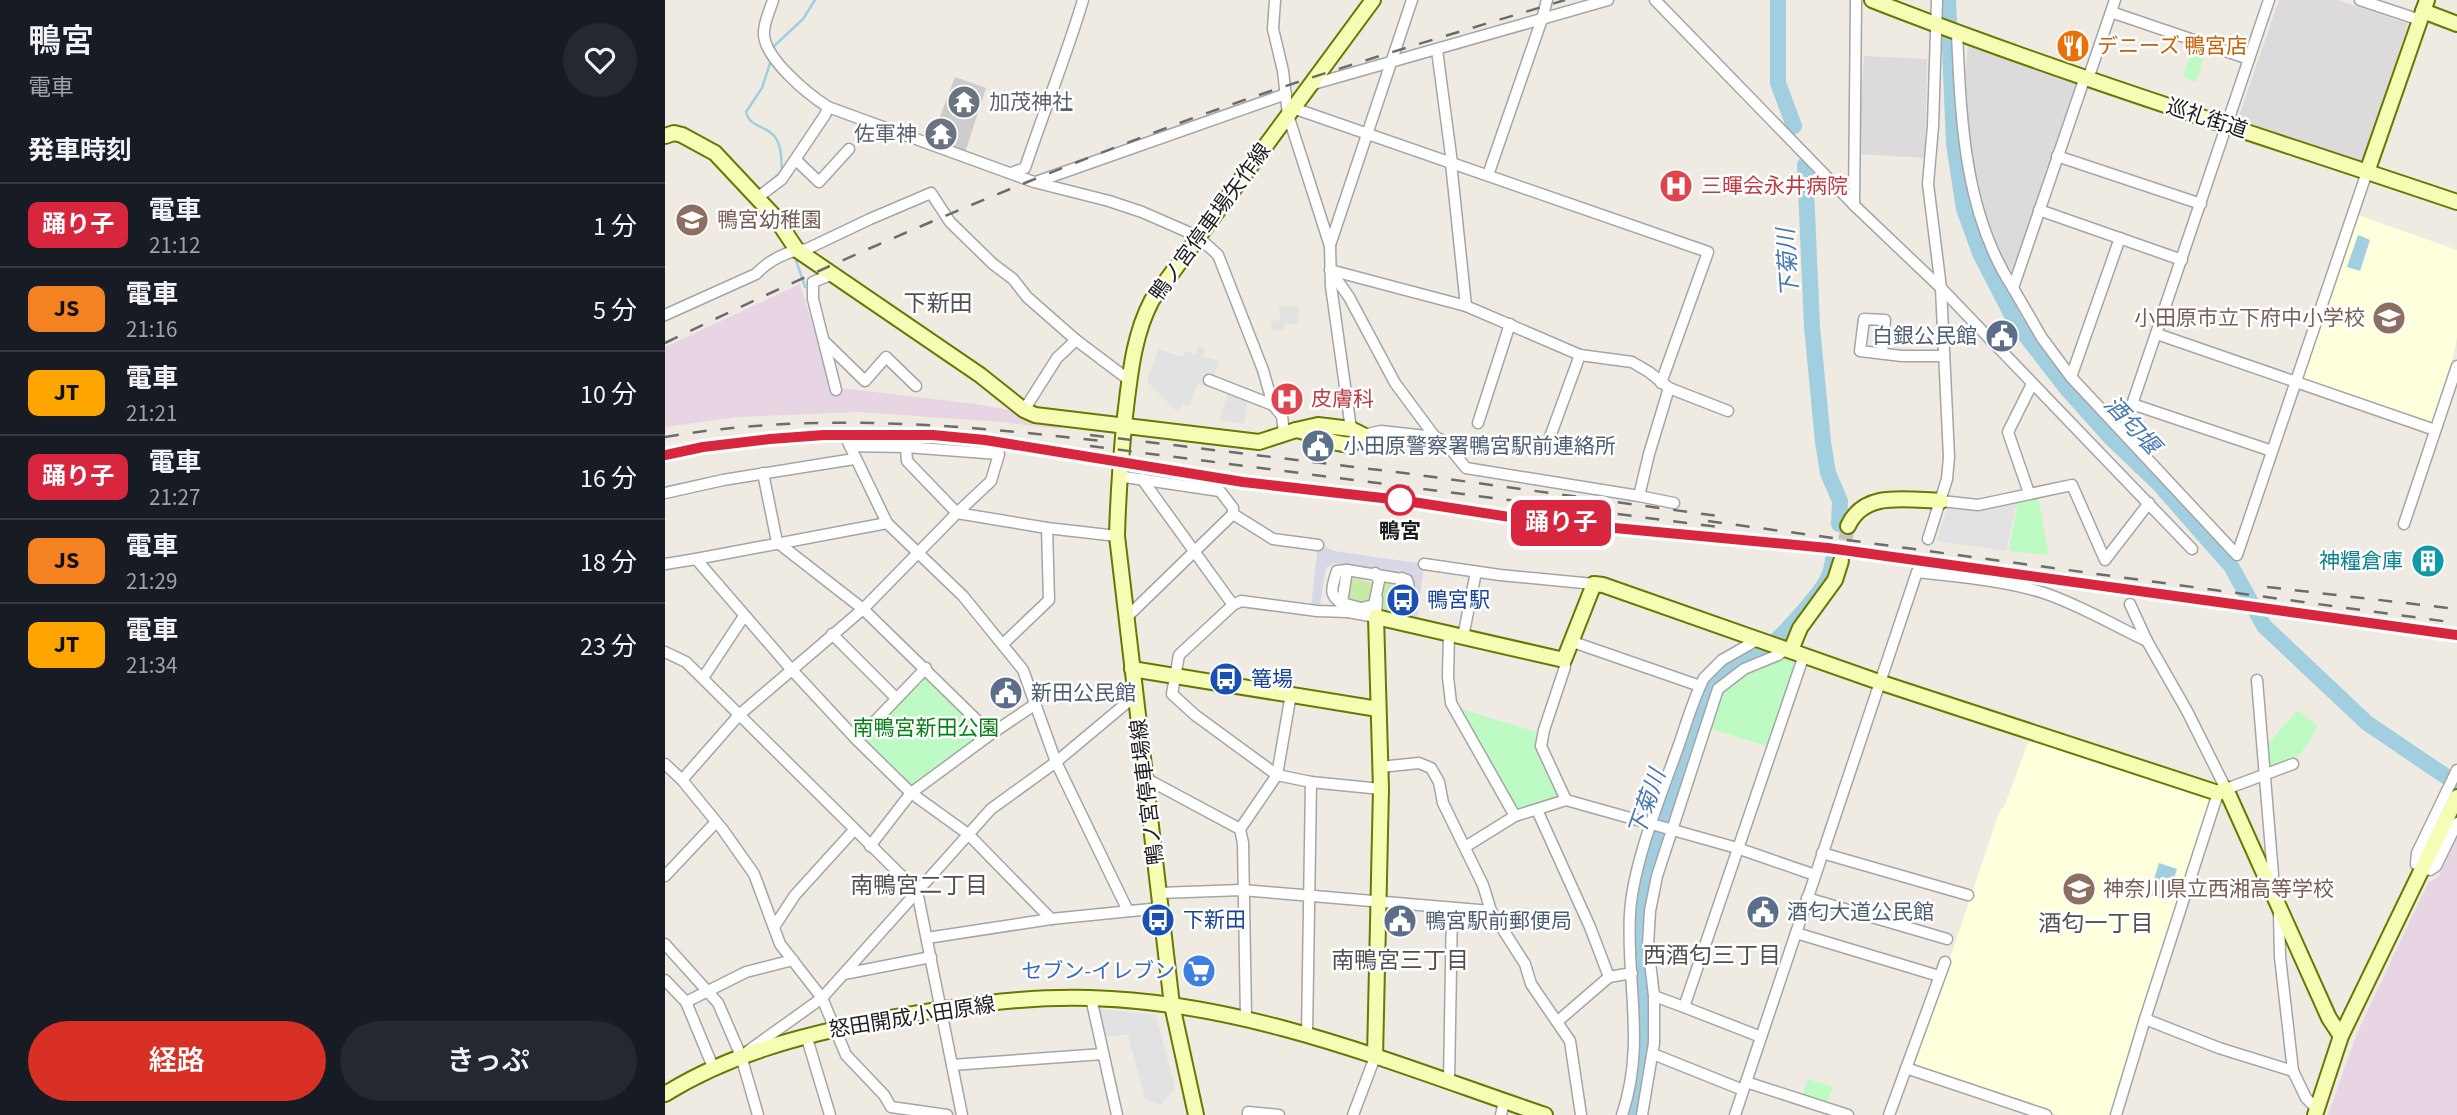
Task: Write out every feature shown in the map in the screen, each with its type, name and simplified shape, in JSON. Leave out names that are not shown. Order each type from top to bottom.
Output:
[{"type":"street","points":[[773,0],[764,30],[774,58],[813,98],[828,107],[1034,182],[1131,208],[1197,236],[1218,255],[1263,370],[1273,405],[1290,432]]},
{"type":"street","points":[[1011,173],[1025,168],[1083,0]]},
{"type":"street","points":[[1275,0],[1273,29],[1289,105],[1330,246],[1330,270],[1357,432]]},
{"type":"street","name":"鴨ノ宮停車場矢作線","points":[[1125,425],[1135,343],[1143,317],[1152,300],[1289,105],[1310,85],[1373,0]]},
{"type":"street","points":[[1330,246],[1412,0]]},
{"type":"street","points":[[1488,175],[1547,0]]},
{"type":"street","points":[[1310,85],[1608,0]]},
{"type":"street","points":[[1655,0],[1854,205],[1941,288],[2192,549]]},
{"type":"street","points":[[1854,205],[1856,0]]},
{"type":"street","points":[[1872,0],[1937,26]]},
{"type":"street","points":[[1928,539],[1947,479],[1949,457],[1941,288],[1929,184],[1937,0]]},
{"type":"street","points":[[2013,288],[2057,156],[2115,0]]},
{"type":"street","points":[[2123,431],[2269,0]]},
{"type":"street","points":[[2360,0],[2423,10],[2457,24]]},
{"type":"street","points":[[1957,33],[1962,122],[1975,201],[2001,270],[2042,338],[2071,377],[2237,555],[2423,10]]},
{"type":"street","points":[[2111,12],[2249,59]]},
{"type":"street","name":"巡礼街道","points":[[1937,26],[2457,202]]},
{"type":"street","points":[[1437,50],[1466,306]]},
{"type":"street","points":[[1034,182],[1289,105],[1707,252],[1665,385],[1639,496]]},
{"type":"street","points":[[757,198],[782,179],[828,107]]},
{"type":"street","points":[[665,136],[674,133],[682,135],[715,153],[775,217],[797,250],[980,375],[1024,410],[1035,415],[1259,442],[1318,425],[1357,432],[1381,431],[1435,437],[1444,441],[1466,468],[1674,503]]},
{"type":"street","points":[[796,160],[819,182],[849,149]]},
{"type":"street","points":[[2057,156],[2201,204]]},
{"type":"street","points":[[665,315],[756,274],[765,264],[797,250],[807,249],[931,193],[950,222],[993,264],[1013,279],[1027,297],[1076,340],[1129,380]]},
{"type":"street","points":[[2039,210],[2182,260]]},
{"type":"street","points":[[2071,377],[2120,238]]},
{"type":"street","points":[[1330,270],[1466,306],[1580,355],[1632,362],[1665,385],[1728,411]]},
{"type":"street","points":[[1330,270],[1349,297],[1395,383],[1435,437]]},
{"type":"street","points":[[832,274],[813,282],[813,299],[836,390]]},
{"type":"street","points":[[1478,423],[1510,324]]},
{"type":"street","points":[[2157,334],[2435,430]]},
{"type":"street","points":[[1024,410],[1057,358],[1076,340]]},
{"type":"street","points":[[825,343],[865,381],[886,356],[916,386]]},
{"type":"street","points":[[1882,353],[1944,356]]},
{"type":"street","points":[[1550,437],[1580,355]]},
{"type":"street","points":[[2404,524],[2457,366]]},
{"type":"street","points":[[1209,380],[1273,405]]},
{"type":"street","points":[[2029,494],[2008,432],[2032,384]]},
{"type":"street","points":[[2132,404],[2272,451]]},
{"type":"street","name":"鴨ノ宮停車場線","points":[[1125,425],[1118,476],[1117,536],[1125,615],[1172,1005],[1196,1115]]},
{"type":"street","points":[[683,780],[739,715],[863,609],[917,552],[991,481],[999,454],[849,444],[887,523],[917,552],[963,596],[1023,670],[1056,762],[1128,911]]},
{"type":"street","points":[[907,447],[907,461],[957,513],[1117,536]]},
{"type":"street","points":[[665,493],[763,473],[854,459]]},
{"type":"street","points":[[763,473],[777,542],[863,609],[991,734]]},
{"type":"street","points":[[1118,476],[1220,491],[1233,508],[1233,514],[1195,552],[1129,615],[1125,615]]},
{"type":"street","points":[[1142,479],[1233,605]]},
{"type":"street","points":[[1848,526],[1853,514],[1864,505],[1878,500],[1941,501],[1978,505],[2073,485],[2105,560],[2149,503]]},
{"type":"street","points":[[1233,514],[1273,539],[1318,545]]},
{"type":"street","points":[[665,564],[887,523]]},
{"type":"street","points":[[1003,644],[1049,600],[1047,528]]},
{"type":"street","points":[[696,559],[791,669],[857,740],[911,793],[968,834],[1051,919]]},
{"type":"street","points":[[1684,1007],[1737,848],[1790,650],[1800,628],[1835,580],[1841,561]]},
{"type":"street","points":[[1424,564],[1604,585],[1879,682],[2222,791],[2293,764]]},
{"type":"street","points":[[1345,608],[1347,570]]},
{"type":"street","points":[[1318,611],[1332,593],[1337,571],[1375,573],[1402,578],[1396,622]]},
{"type":"street","points":[[1476,572],[1456,635],[1448,677],[1451,703],[1515,816]]},
{"type":"street","points":[[1735,1115],[1917,572],[1995,582],[2044,593],[2147,641]]},
{"type":"street","points":[[1353,1115],[1375,1057],[1381,789],[1376,617],[1379,581],[1375,573]]},
{"type":"street","points":[[1566,800],[1541,747],[1544,730],[1566,667],[1565,660],[1594,584]]},
{"type":"street","points":[[1332,593],[1335,600],[1345,608],[1376,617],[1565,660]]},
{"type":"street","points":[[1377,598],[1370,608],[1318,611],[1241,601],[1233,605],[1179,655],[1172,694],[1195,715],[1277,775],[1311,782],[1381,789]]},
{"type":"street","points":[[2130,604],[2147,641],[2187,711],[2329,1018],[2341,1036]]},
{"type":"street","points":[[703,678],[744,615]]},
{"type":"street","points":[[832,634],[896,698]]},
{"type":"street","points":[[1622,1115],[1628,1097],[1636,1037],[1630,911],[1651,824],[1700,686],[1710,670],[1722,660],[1761,640]]},
{"type":"street","points":[[1573,642],[1700,686]]},
{"type":"street","points":[[1642,1115],[1653,1054],[1654,996],[1648,945],[1650,911],[1657,876],[1718,689],[1744,669],[1790,650]]},
{"type":"street","points":[[665,652],[686,662],[703,678],[917,891],[962,1115]]},
{"type":"street","points":[[857,740],[926,668]]},
{"type":"street","points":[[1132,669],[1378,709]]},
{"type":"street","points":[[2257,680],[2273,875],[2271,893]]},
{"type":"street","points":[[1246,1017],[1241,829],[1277,775],[1291,694]]},
{"type":"street","points":[[741,1056],[823,998],[991,809],[1056,762],[1135,696]]},
{"type":"street","points":[[870,846],[911,793],[1034,705]]},
{"type":"street","points":[[1380,767],[1419,763],[1431,768],[1439,782],[1443,803],[1483,885],[1491,911],[1525,964],[1531,984],[1570,1041],[1581,1115]]},
{"type":"street","points":[[665,764],[683,780],[754,874],[781,944],[823,998],[846,1055],[884,1095],[891,1107],[947,1115]]},
{"type":"street","points":[[2457,770],[2415,859],[2416,864],[2430,870],[2436,866],[2457,822]]},
{"type":"street","points":[[1145,778],[1241,829]]},
{"type":"street","points":[[1307,1035],[1311,782]]},
{"type":"street","points":[[2116,1115],[2145,1019],[2222,791]]},
{"type":"street","points":[[2316,1112],[2341,1036],[2457,797]]},
{"type":"street","points":[[1465,847],[1515,816],[1566,800],[1737,848],[1815,875]]},
{"type":"street","points":[[1537,810],[1590,927],[1609,977]]},
{"type":"street","points":[[665,876],[716,822]]},
{"type":"street","points":[[773,927],[795,895],[854,830]]},
{"type":"street","points":[[1822,853],[1968,895]]},
{"type":"street","points":[[1159,893],[1242,890],[1491,911]]},
{"type":"street","points":[[1807,898],[1947,939]]},
{"type":"street","points":[[927,938],[1051,919],[1161,908]]},
{"type":"street","points":[[1449,1082],[1452,908]]},
{"type":"street","points":[[2279,910],[2280,957],[2293,1070],[2316,1112]]},
{"type":"street","points":[[1796,933],[1939,976]]},
{"type":"street","points":[[665,944],[719,1003],[741,1056],[758,1115]]},
{"type":"street","points":[[843,974],[931,957]]},
{"type":"street","points":[[686,1002],[746,972],[793,960]]},
{"type":"street","points":[[1889,1115],[1945,961]]},
{"type":"street","points":[[1558,1020],[1609,977],[1632,973]]},
{"type":"street","points":[[665,979],[686,1002],[713,1068]]},
{"type":"street","points":[[1654,996],[1761,1038]]},
{"type":"street","points":[[1091,998],[1117,1115]]},
{"type":"street","name":"怒田開成小田原線","points":[[665,1094],[741,1056],[806,1035],[942,1009],[1034,999],[1091,998],[1172,1005],[1246,1017],[1449,1082],[1503,1108],[1545,1115]]},
{"type":"street","points":[[2145,1019],[2219,1048],[2293,1070]]},
{"type":"street","points":[[806,1035],[830,1115]]},
{"type":"street","points":[[952,1065],[1103,1054]]},
{"type":"street","points":[[1653,1054],[1744,1086],[1848,1115]]},
{"type":"street","points":[[1906,1068],[2046,1115]]},
{"type":"street","points":[[1248,1115],[1248,1112],[1279,1115]]},
{"type":"shaded area","points":[[2279,0],[2338,0],[2408,24],[2363,162],[2237,122]]},
{"type":"shaded area","points":[[1968,46],[2078,84],[2012,277],[2004,270],[1978,201],[1970,160],[1965,77]]},
{"type":"shaded area","points":[[1864,56],[1927,59],[1925,158],[1858,154]]},
{"type":"shaded area","name":"加茂神社","points":[[955,77],[986,88],[965,153],[931,140]]},
{"type":"shaded area","name":"小田原市立下府中小学校","points":[[2355,214],[2457,250],[2457,338],[2449,375],[2432,425],[2300,380]]},
{"type":"shaded area","points":[[800,284],[832,387],[976,404],[1020,412],[1019,417],[1062,423],[1061,429],[858,412],[739,417],[665,427],[665,347]]},
{"type":"shaded area","points":[[1298,306],[1299,323],[1284,324],[1284,330],[1272,331],[1271,321],[1280,320],[1279,307]]},
{"type":"shaded area","points":[[1198,346],[1205,349],[1203,356],[1219,361],[1210,388],[1197,384],[1190,406],[1183,404],[1177,411],[1147,382],[1158,349],[1183,357],[1185,351],[1195,354]]},
{"type":"shaded area","points":[[1228,391],[1248,399],[1244,424],[1220,420]]},
{"type":"shaded area","points":[[2017,501],[2006,551],[1937,541],[1948,504]]},
{"type":"shaded area","points":[[1318,543],[1334,551],[1424,564],[1417,621],[1408,617],[1413,581],[1410,574],[1334,563],[1326,568],[1320,605],[1311,607]]},
{"type":"shaded area","name":"神奈川県立西湘高等学校","points":[[2031,735],[2212,798],[2117,1115],[2058,1115],[1912,1069],[1910,1065],[1947,967],[2000,810],[2004,807]]},
{"type":"shaded area","points":[[2457,837],[2457,1115],[2328,1115],[2357,1033],[2428,883],[2438,877]]},
{"type":"shaded area","points":[[1100,1009],[1156,1015],[1175,1088],[1161,1105],[1145,1100],[1128,1035],[1106,1036]]},
{"type":"green space","points":[[2192,49],[2205,53],[2196,82],[2183,77]]},
{"type":"green space","points":[[2038,496],[2049,555],[2009,551],[2018,499]]},
{"type":"green space","points":[[1353,578],[1373,583],[1372,601],[1366,604],[1346,598],[1349,580]]},
{"type":"green space","points":[[1384,582],[1391,582],[1396,590],[1393,606],[1385,611],[1380,608]]},
{"type":"green space","points":[[1789,654],[1797,657],[1766,746],[1708,728],[1719,695],[1733,680]]},
{"type":"green space","name":"南鴨宮新田公園","points":[[926,674],[985,732],[912,788],[862,739]]},
{"type":"green space","points":[[1461,709],[1540,733],[1561,798],[1517,811]]},
{"type":"green space","points":[[2298,710],[2318,726],[2312,737],[2290,762],[2261,773],[2260,753]]},
{"type":"green space","points":[[1808,1079],[1833,1087],[1827,1105],[1802,1097]]},
{"type":"water","points":[[2358,235],[2370,240],[2360,271],[2347,267]]},
{"type":"water","points":[[2159,863],[2177,869],[2167,900],[2149,895]]},
{"type":"waterway","points":[[772,50],[803,19],[815,0]]},
{"type":"waterway","name":"下菊川","points":[[1778,0],[1778,83],[1794,126]]},
{"type":"waterway","name":"酒匂堰","points":[[1948,0],[1954,144],[1964,209],[1980,253],[2016,323],[2068,390],[2110,437],[2159,484],[2231,566],[2264,626],[2367,723],[2457,784]]},
{"type":"waterway","points":[[770,182],[782,171],[779,145],[775,137],[751,121],[746,112],[762,88],[771,60]]},
{"type":"waterway","name":"下菊川","points":[[1805,165],[1812,327],[1823,442],[1828,473],[1840,501],[1839,524]]},
{"type":"waterway","points":[[796,260],[805,287]]},
{"type":"waterway","name":"下菊川","points":[[1632,1115],[1643,1055],[1644,1014],[1637,939],[1644,881],[1709,689],[1722,673],[1765,650],[1790,626],[1825,584],[1833,560]]},
{"type":"tunnel","points":[[1841,561],[1848,526]]},
{"type":"railway","points":[[665,343],[862,252],[1128,142],[1288,85],[1565,0]]},
{"type":"railway","points":[[665,437],[774,425],[883,423],[1101,441]]},
{"type":"railway","points":[[665,455],[703,447],[824,435],[934,435],[985,440],[1243,482],[1400,500],[1529,520],[1828,548],[2457,635]]},
{"type":"railway","points":[[1090,435],[1404,473],[1718,516]]},
{"type":"railway","points":[[1090,446],[1718,527]]},
{"type":"railway","points":[[1708,521],[2457,623]]},
{"type":"railway","points":[[2267,587],[2457,609]]},
{"type":"train","name":"踊り子","points":[[665,455],[703,447],[824,435],[933,435],[985,440],[1036,446],[1243,482],[1400,500],[1529,520],[1828,548],[2457,635]]},
{"type":"place","name":"デニーズ 鴨宮店","points":[[2073,46]]},
{"type":"place","name":"加茂神社","points":[[964,102]]},
{"type":"place","name":"佐軍神","points":[[941,134]]},
{"type":"place","name":"三暉会永井病院","points":[[1676,186]]},
{"type":"place","name":"鴨宮幼稚園","points":[[692,220]]},
{"type":"place","name":"小田原市立下府中小学校","points":[[2389,318]]},
{"type":"place","name":"白銀公民館","points":[[2002,336]]},
{"type":"place","name":"皮膚科","points":[[1287,399]]},
{"type":"place","name":"小田原警察署鴨宮駅前連絡所","points":[[1318,446]]},
{"type":"place","name":"鴨宮","points":[[1400,500]]},
{"type":"place","name":"神糧倉庫","points":[[2428,561]]},
{"type":"place","name":"鴨宮駅","points":[[1403,600]]},
{"type":"place","name":"篭場","points":[[1226,679]]},
{"type":"place","name":"新田公民館","points":[[1006,693]]},
{"type":"place","name":"神奈川県立西湘高等学校","points":[[2079,889]]},
{"type":"place","name":"酒匂大道公民館","points":[[1763,912]]},
{"type":"place","name":"下新田","points":[[1158,920]]},
{"type":"place","name":"鴨宮駅前郵便局","points":[[1400,921]]},
{"type":"place","name":"セブン-イレブン","points":[[1199,971]]},
{"type":"district","name":"下新田","points":[[938,303]]},
{"type":"district","name":"南鴨宮二丁目","points":[[919,885]]},
{"type":"district","name":"酒匂一丁目","points":[[2096,923]]},
{"type":"district","name":"西酒匂三丁目","points":[[1712,955]]},
{"type":"district","name":"南鴨宮三丁目","points":[[1400,960]]}]
